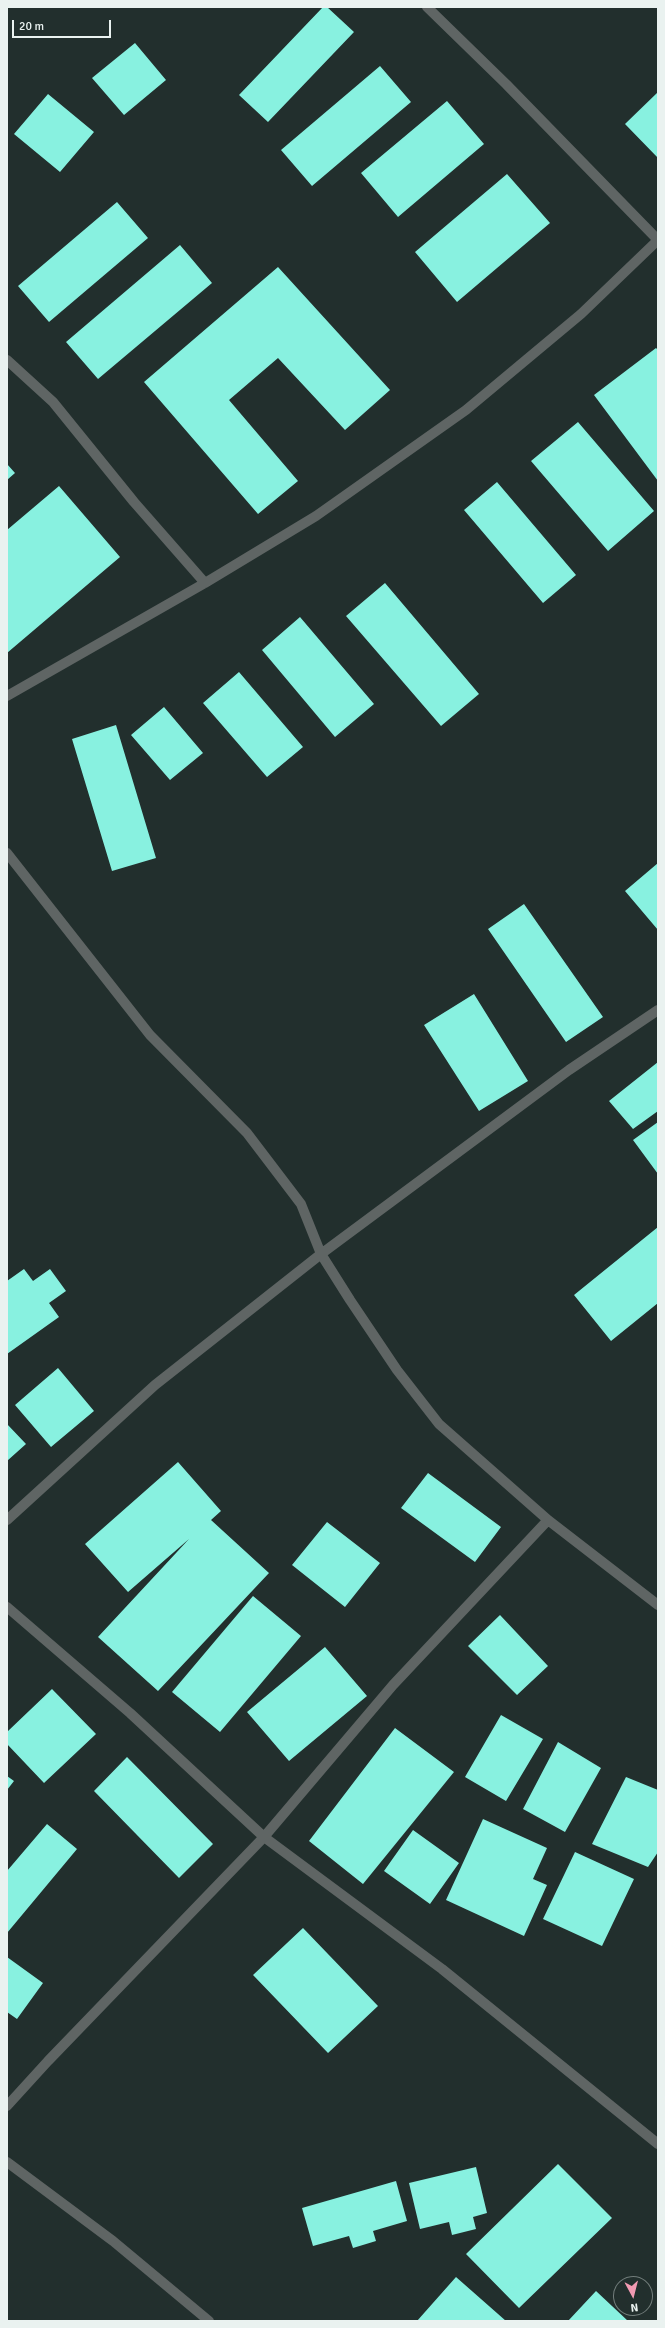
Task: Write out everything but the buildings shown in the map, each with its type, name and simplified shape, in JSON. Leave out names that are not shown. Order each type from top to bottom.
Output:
[{"type":"street","points":[[7,696],[205,583],[316,516],[466,410],[581,314],[658,240],[506,84],[427,7]]},
{"type":"street","points":[[7,360],[53,402],[134,502],[205,583]]},
{"type":"street","points":[[7,853],[150,1034],[247,1133],[301,1204],[321,1254],[397,1370],[439,1424],[548,1520],[658,1605]]},
{"type":"street","points":[[7,1520],[155,1385],[321,1254],[569,1070],[658,1010]]},
{"type":"street","points":[[7,2106],[48,2061],[264,1837],[393,1685],[548,1520]]},
{"type":"street","points":[[7,1607],[130,1713],[264,1837],[442,1969],[658,2144]]},
{"type":"street","points":[[7,2162],[113,2241],[209,2321]]}]
